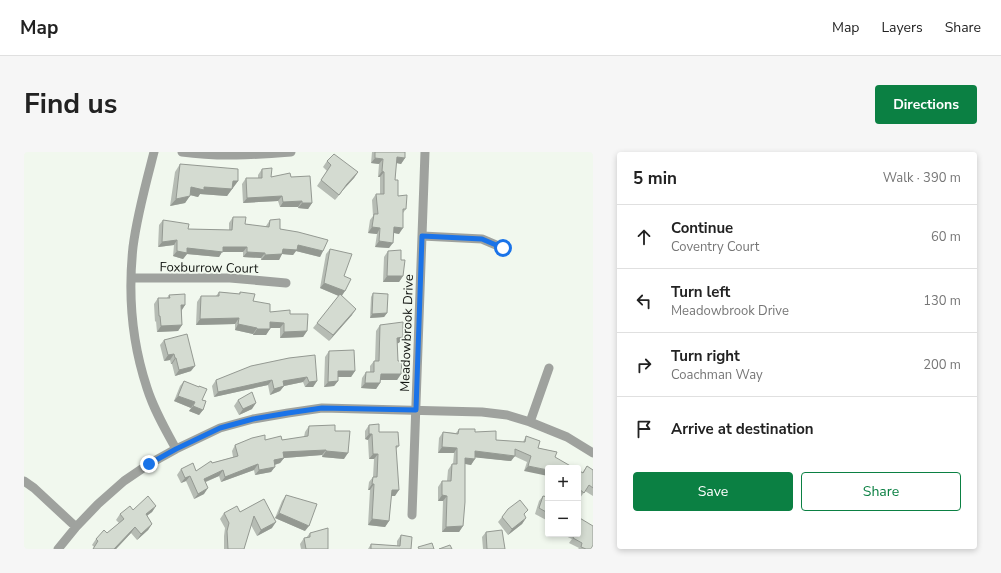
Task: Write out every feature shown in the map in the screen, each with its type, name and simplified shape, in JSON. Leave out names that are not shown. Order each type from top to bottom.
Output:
[{"type":"street","points":[[154,152],[139,212],[133,246],[131,278],[132,318],[147,389],[161,422],[176,449]]},
{"type":"street","points":[[182,152],[195,154],[250,155],[291,152]]},
{"type":"street","name":"Meadowbrook Drive","points":[[412,515],[425,152]]},
{"type":"street","points":[[422,236],[482,239],[503,248]]},
{"type":"street","name":"Foxburrow Court","points":[[131,278],[230,278],[286,283]]},
{"type":"street","points":[[530,422],[549,368]]},
{"type":"street","points":[[58,549],[98,504],[124,481],[149,464],[220,428],[253,419],[322,408],[482,412],[507,415],[530,422],[567,437],[593,453]]},
{"type":"street","points":[[24,480],[76,527]]},
{"type":"building","points":[[375,152],[405,152],[405,158],[397,157],[395,180],[398,180],[398,196],[407,195],[406,209],[403,209],[403,228],[394,227],[393,243],[379,241],[380,228],[372,227],[374,214],[378,214],[376,194],[384,194],[384,172],[382,171],[383,159],[375,158]]},
{"type":"building","points":[[334,154],[358,172],[339,195],[321,180],[331,165],[327,161]]},
{"type":"building","points":[[180,164],[238,169],[238,181],[233,181],[232,189],[204,187],[204,190],[191,187],[190,196],[176,199]]},
{"type":"building","points":[[272,168],[271,177],[290,173],[291,177],[310,176],[312,203],[302,203],[302,201],[283,202],[282,196],[247,198],[246,178],[262,178],[262,169]]},
{"type":"building","points":[[233,217],[246,217],[245,224],[269,227],[270,220],[280,219],[280,229],[328,240],[323,251],[298,245],[297,250],[283,249],[282,254],[265,255],[265,253],[247,252],[247,247],[223,247],[223,252],[187,248],[187,253],[177,251],[177,240],[162,242],[163,220],[189,224],[188,229],[232,230]]},
{"type":"building","points":[[330,249],[352,254],[344,276],[351,279],[345,291],[324,283]]},
{"type":"building","points":[[401,250],[401,260],[405,260],[403,276],[387,276],[388,251]]},
{"type":"building","points":[[219,292],[255,294],[253,301],[270,304],[270,312],[290,310],[290,314],[308,314],[307,331],[284,332],[284,323],[270,322],[270,329],[257,329],[238,324],[239,318],[200,319],[201,296],[219,296]]},
{"type":"building","points":[[373,293],[388,294],[387,313],[372,314]]},
{"type":"building","points":[[185,294],[185,305],[181,305],[182,325],[161,326],[158,298],[170,298],[169,295]]},
{"type":"building","points":[[340,294],[356,309],[333,335],[317,323]]},
{"type":"building","points":[[403,322],[403,337],[397,338],[398,361],[402,361],[401,374],[381,374],[380,383],[365,383],[366,372],[374,372],[374,361],[379,361],[380,325]]},
{"type":"building","points":[[187,334],[195,366],[179,370],[174,354],[168,355],[164,340]]},
{"type":"building","points":[[354,350],[355,371],[338,371],[338,381],[328,382],[329,351]]},
{"type":"building","points":[[315,355],[317,381],[309,382],[307,377],[283,381],[284,386],[274,389],[272,380],[218,392],[216,380],[251,366],[289,358]]},
{"type":"building","points":[[184,381],[207,389],[202,400],[206,401],[203,410],[193,406],[195,402],[178,396]]},
{"type":"building","points":[[252,392],[256,403],[243,409],[238,400]]},
{"type":"building","points":[[379,424],[379,432],[398,432],[399,446],[396,446],[399,490],[392,490],[389,521],[372,519],[374,484],[372,484],[373,477],[377,477],[378,454],[373,454],[372,434],[369,434],[369,425]]},
{"type":"building","points":[[335,425],[335,431],[350,431],[348,453],[326,450],[283,452],[284,458],[274,460],[275,467],[259,470],[258,464],[225,477],[223,470],[204,479],[208,488],[198,494],[190,476],[185,478],[181,469],[193,463],[196,471],[211,461],[212,463],[238,456],[235,445],[252,438],[265,435],[265,440],[281,436],[282,440],[308,436],[309,426]]},
{"type":"building","points":[[459,429],[475,429],[475,432],[496,431],[496,440],[525,442],[526,436],[540,441],[538,448],[557,452],[555,457],[569,465],[545,465],[545,469],[528,466],[531,456],[515,449],[515,456],[475,451],[475,459],[465,458],[465,502],[463,526],[446,527],[447,496],[442,495],[442,481],[451,481],[452,464],[457,464],[457,448],[442,447],[443,432],[458,434]]},
{"type":"building","points":[[587,466],[593,470],[593,488],[589,485],[584,493],[581,490],[581,472],[583,473]]},
{"type":"building","points":[[286,495],[317,504],[309,526],[279,513]]},
{"type":"building","points":[[148,496],[156,506],[146,514],[152,524],[141,534],[135,527],[114,549],[93,549],[98,541],[96,539],[104,530],[107,533],[124,519],[120,514],[130,506],[133,510]]},
{"type":"building","points":[[543,496],[545,496],[545,511],[539,508]]},
{"type":"building","points":[[264,499],[276,522],[261,530],[254,516],[244,549],[228,549],[227,531],[229,523],[224,513],[237,506],[240,512]]},
{"type":"building","points":[[520,500],[528,510],[524,514],[526,518],[512,529],[502,517],[508,509]]},
{"type":"building","points":[[581,519],[593,526],[593,545],[591,549],[581,547],[582,543],[573,538],[581,537]]},
{"type":"building","points":[[328,528],[328,549],[306,549],[304,538],[310,537],[310,533]]},
{"type":"building","points":[[502,530],[505,549],[487,549],[486,532]]},
{"type":"building","points":[[401,535],[412,537],[411,549],[371,549],[371,544],[400,546]]},
{"type":"building","points":[[432,543],[434,549],[419,549],[418,547]]},
{"type":"building","points":[[450,545],[452,549],[439,549]]},
{"type":"route","points":[[149,464],[220,428],[253,419],[322,408],[416,410],[422,236],[482,239],[503,248]]}]
